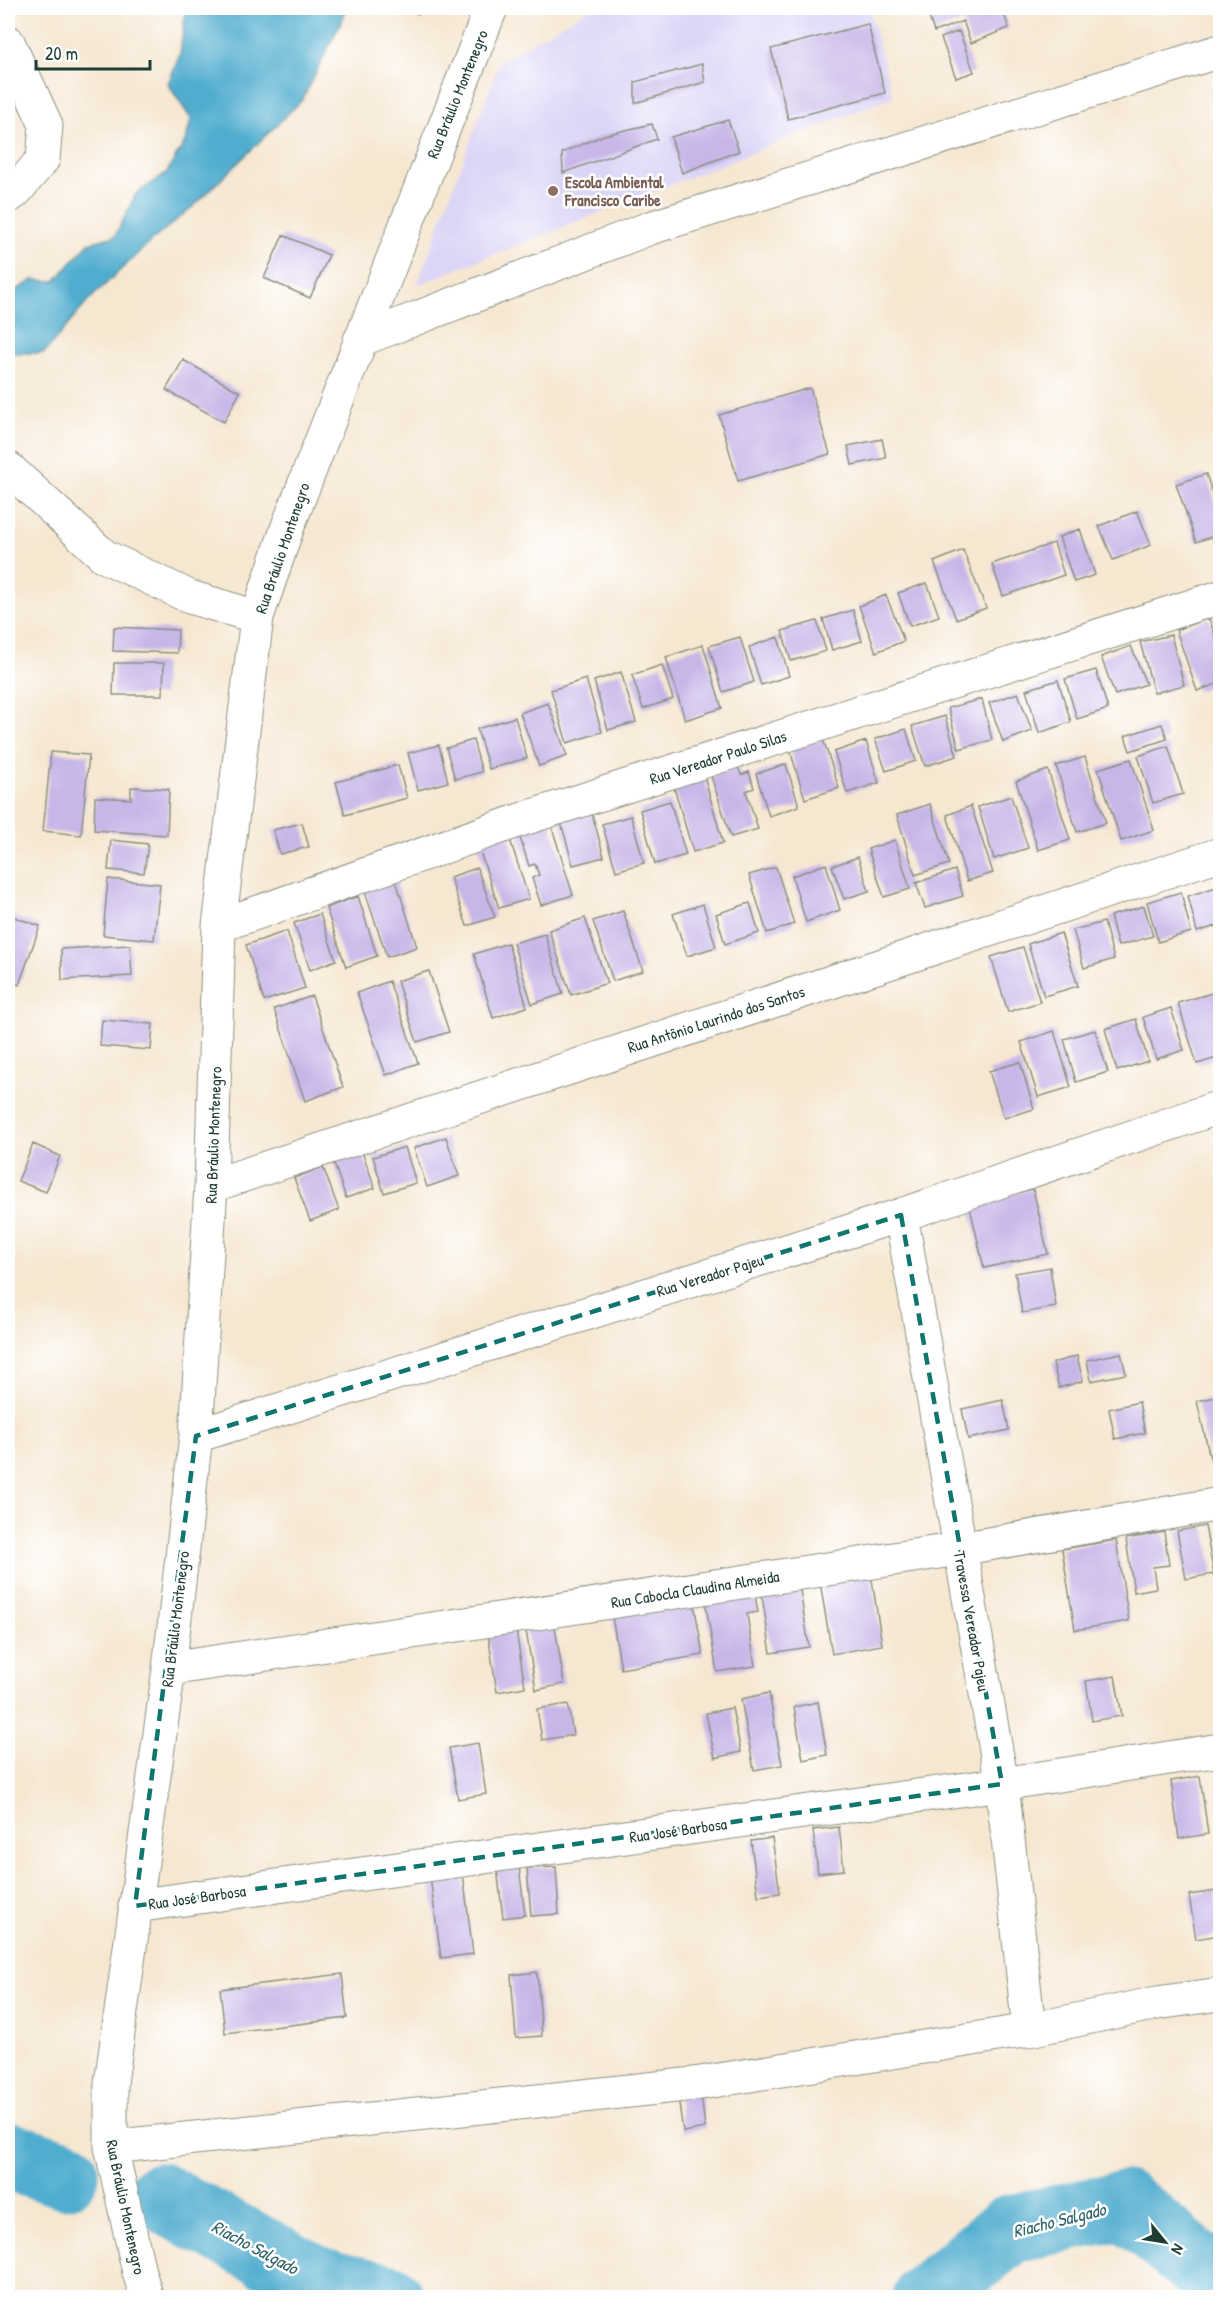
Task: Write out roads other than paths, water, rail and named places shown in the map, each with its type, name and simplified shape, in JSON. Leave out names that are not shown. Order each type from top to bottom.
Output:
[{"type":"street","name":"Rua Bráulio Montenegro","points":[[147,2298],[111,2147],[111,2083],[170,1669],[196,1436],[212,1186],[219,926],[257,617],[288,525],[491,8]]},
{"type":"street","points":[[8,42],[46,125],[43,159],[10,200]]},
{"type":"street","points":[[360,340],[650,228],[1221,51]]},
{"type":"street","points":[[8,468],[104,556],[190,597],[257,617]]},
{"type":"street","name":"Rua Vereador Paulo Silas","points":[[219,926],[526,818],[1221,597]]},
{"type":"street","name":"Rua Antônio Laurindo dos Santos","points":[[212,1186],[1221,854]]},
{"type":"street","name":"Rua Vereador Pajeu","points":[[196,1436],[901,1215],[1221,1107]]},
{"type":"street","name":"Travessa Vereador Pajeu","points":[[901,1215],[1002,1784],[1029,2030]]},
{"type":"street","name":"Rua Cabocla Claudina Almeida","points":[[170,1669],[959,1549],[1221,1504]]},
{"type":"street","name":"Rua José Barbosa","points":[[135,1906],[1002,1784],[1221,1750]]},
{"type":"street","points":[[111,2147],[694,2084],[1029,2030],[1157,2003],[1221,1994]]},
{"type":"water","points":[[186,8],[345,8],[344,16],[302,100],[196,204],[150,242],[90,299],[44,353],[8,353],[8,295],[33,280],[55,281],[89,243],[115,236],[136,194],[167,172],[186,140],[191,119],[168,84],[180,54]]},
{"type":"waterway","name":"Riacho Salgado","points":[[8,2156],[65,2174]]},
{"type":"waterway","name":"Riacho Salgado","points":[[160,2197],[319,2281],[389,2298]]},
{"type":"waterway","name":"Riacho Salgado","points":[[927,2298],[1010,2229],[1125,2205],[1220,2284]]},
{"type":"place","name":"Escola Ambiental Francisco Caribe","points":[[553,191]]}]
